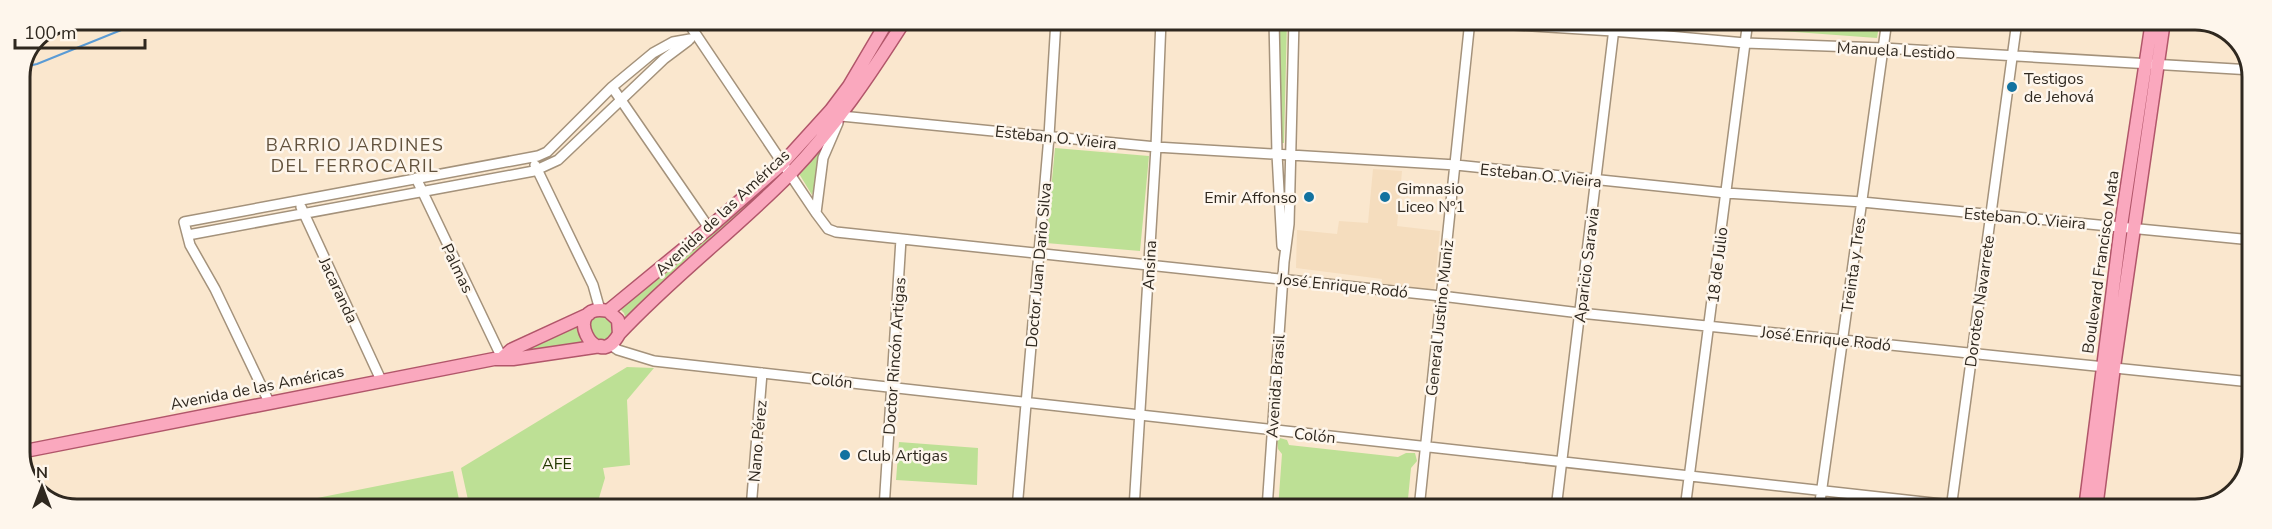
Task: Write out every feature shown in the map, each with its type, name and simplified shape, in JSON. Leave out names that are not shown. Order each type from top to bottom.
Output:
[{"type":"main road","name":"Avenida de las Américas","points":[[836,113],[882,30]]},
{"type":"main road","name":"Avenida de las Américas","points":[[30,450],[381,380],[502,358],[513,359],[605,345],[619,334],[786,169],[836,113],[898,30]]},
{"type":"main road","name":"Boulevard Francisco Mata","points":[[2087,499],[2108,367],[2135,228],[2152,65],[2152,30]]},
{"type":"main road","name":"Boulevard Francisco Mata","points":[[2097,499],[2121,226],[2152,65],[2162,30]]},
{"type":"main road","name":"Avenida de las Américas","points":[[502,358],[511,350],[599,311],[786,169]]},
{"type":"main road","points":[[605,345],[591,343],[584,332],[584,322],[599,311],[618,320],[619,334]]},
{"type":"street","name":"José Enrique Rodó","points":[[690,30],[816,213],[828,229],[836,232],[1441,296],[1580,313],[2242,381]]},
{"type":"street","name":"Doctor Juan Dario Silva","points":[[1018,499],[1050,136],[1055,30]]},
{"type":"street","name":"Ansina","points":[[1135,499],[1156,147],[1161,30]]},
{"type":"street","name":"Avenida Brasil","points":[[1274,30],[1277,154],[1284,262]]},
{"type":"street","name":"Avenida Brasil","points":[[1268,499],[1284,262],[1289,224],[1294,30]]},
{"type":"street","name":"General Justino Muniz","points":[[1420,499],[1469,30]]},
{"type":"street","name":"Manuela Lestido","points":[[1599,30],[1745,43],[1883,48],[2241,69]]},
{"type":"street","name":"18 de Julio","points":[[1687,499],[1747,30]]},
{"type":"street","name":"Treinta y Tres","points":[[1821,499],[1886,30]]},
{"type":"street","name":"Doroteo Navarrete","points":[[1952,499],[2015,30]]},
{"type":"street","name":"Aparicio Saravia","points":[[1557,499],[1613,31]]},
{"type":"street","points":[[269,402],[215,289],[190,245],[184,222],[532,157],[547,152],[612,87],[664,46],[693,37]]},
{"type":"street","points":[[188,235],[537,170],[558,160],[663,59],[693,37]]},
{"type":"street","points":[[612,87],[709,228]]},
{"type":"street","name":"Esteban O. Vieira","points":[[836,113],[1156,147],[1456,165],[1595,181],[1862,202],[2242,239]]},
{"type":"street","points":[[816,213],[817,189],[823,158],[836,113]]},
{"type":"street","points":[[532,157],[593,285],[599,311]]},
{"type":"street","name":"Palmas","points":[[416,178],[502,358]]},
{"type":"street","name":"Jacaranda","points":[[299,200],[381,380]]},
{"type":"street","name":"Doctor Rincón Artigas","points":[[885,499],[901,239]]},
{"type":"street","name":"Colón","points":[[605,345],[654,361],[1890,499]]},
{"type":"street","name":"Nano Pérez","points":[[752,499],[762,373]]},
{"type":"shaded area","points":[[1373,169],[1402,171],[1397,226],[1440,231],[1434,290],[1381,285],[1382,279],[1296,268],[1297,230],[1337,234],[1339,221],[1368,223]]},
{"type":"green space","points":[[1278,30],[1287,30],[1284,143],[1280,143]]},
{"type":"green space","points":[[1768,30],[1878,30],[1877,38]]},
{"type":"green space","points":[[829,134],[812,195],[798,172]]},
{"type":"green space","points":[[1055,148],[1149,156],[1140,251],[1046,243]]},
{"type":"green space","points":[[782,167],[785,172],[627,323],[624,313],[617,306]]},
{"type":"green space","points":[[604,314],[616,325],[610,340],[600,342],[590,336],[590,320],[594,316]]},
{"type":"green space","points":[[580,326],[588,343],[513,354]]},
{"type":"green space","name":"AFE","points":[[627,367],[654,368],[627,400],[630,465],[603,468],[605,478],[600,499],[468,499],[461,468]]},
{"type":"green space","points":[[1280,438],[1287,440],[1289,445],[1398,457],[1406,453],[1415,453],[1417,461],[1411,468],[1408,499],[1279,499],[1282,454],[1278,449],[1277,441]]},
{"type":"green space","points":[[899,442],[978,448],[977,485],[896,480]]},
{"type":"green space","points":[[453,471],[459,499],[312,499]]},
{"type":"waterway","points":[[32,65],[121,30]]},
{"type":"place","name":"Testigos de Jehová","points":[[2012,87]]},
{"type":"place","name":"Emir Affonso","points":[[1309,197]]},
{"type":"place","name":"Gimnasio Liceo Nº1","points":[[1385,197]]},
{"type":"place","name":"Club Artigas","points":[[845,455]]},
{"type":"district","name":"BARRIO JARDINES DEL FERROCARIL","points":[[355,155]]}]
